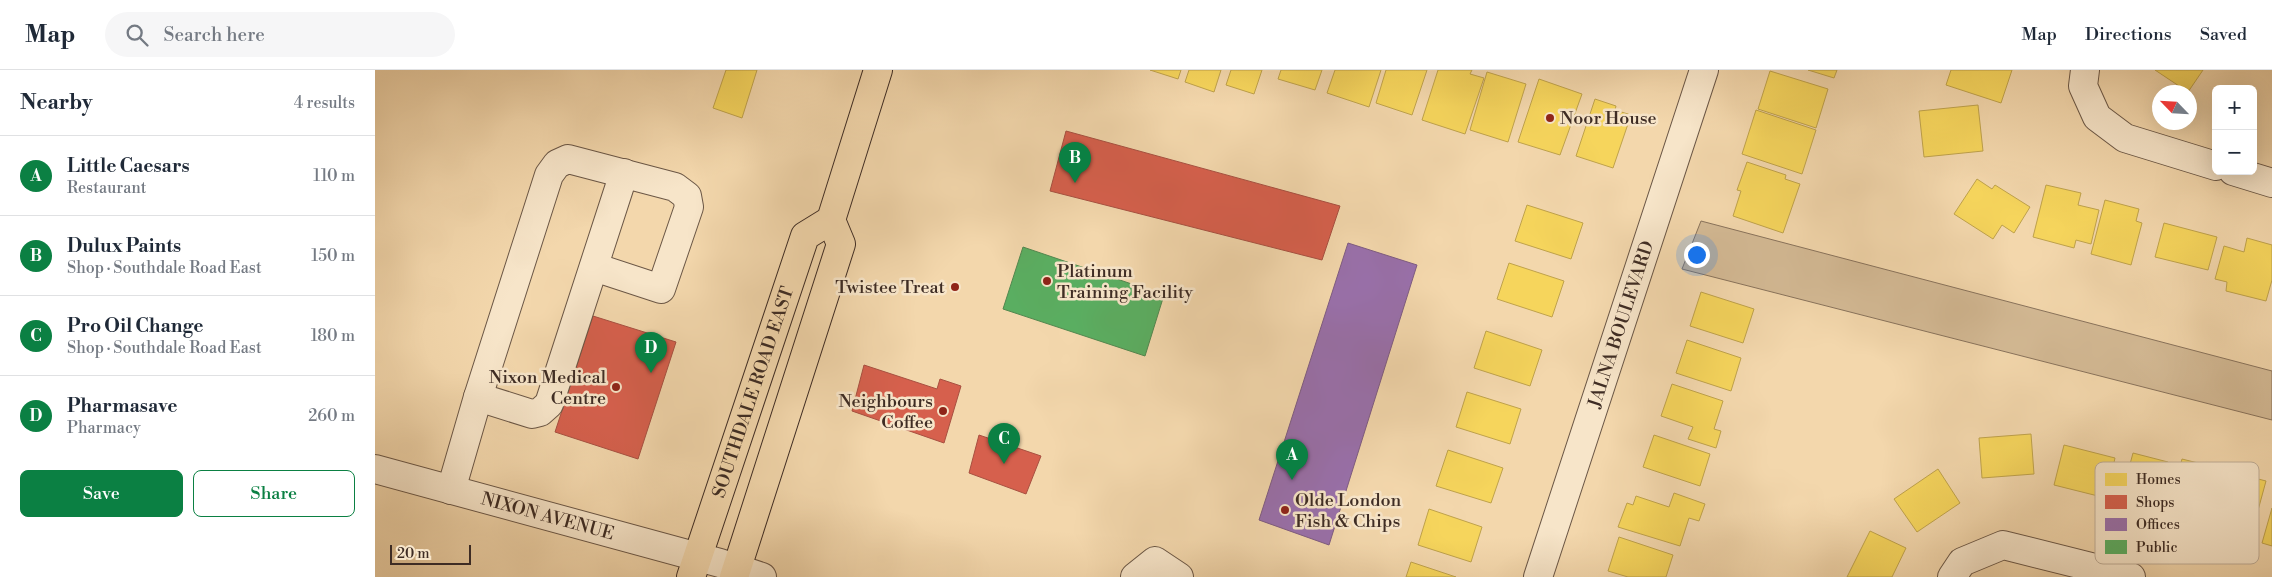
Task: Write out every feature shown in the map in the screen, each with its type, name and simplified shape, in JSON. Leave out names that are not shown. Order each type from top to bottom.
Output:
[{"type":"main road","points":[[716,569],[841,244],[831,220],[878,70]]},
{"type":"main road","name":"SOUTHDALE ROAD EAST","points":[[716,569],[805,236],[831,220]]},
{"type":"street","name":"JALNA BOULEVARD","points":[[1538,577],[1704,70]]},
{"type":"street","points":[[2085,70],[2083,86],[2097,117],[2125,138],[2212,165]]},
{"type":"street","points":[[451,490],[478,397],[549,176],[557,164],[568,159],[675,187],[687,196],[689,207],[661,289],[594,267]]},
{"type":"street","points":[[478,397],[532,414],[540,412],[549,404],[624,173]]},
{"type":"street","points":[[2245,175],[2272,184]]},
{"type":"street","name":"NIXON AVENUE","points":[[375,469],[716,569],[762,577]]},
{"type":"street","points":[[1952,577],[1961,562],[2003,545],[2131,577]]},
{"type":"street","points":[[1135,577],[1155,561],[1179,577]]},
{"type":"shaded area","points":[[1701,221],[2272,371],[2272,420],[1682,269]]},
{"type":"building: Homes","points":[[726,70],[757,70],[742,118],[713,108]]},
{"type":"building: Homes","points":[[1150,70],[1181,70],[1178,79]]},
{"type":"building: Homes","points":[[1189,70],[1221,70],[1214,92],[1185,82]]},
{"type":"building: Homes","points":[[1231,70],[1262,70],[1254,94],[1226,85]]},
{"type":"building: Homes","points":[[1281,70],[1322,70],[1315,90],[1278,79]]},
{"type":"building: Homes","points":[[1335,70],[1381,70],[1369,107],[1327,93]]},
{"type":"building: Homes","points":[[1386,70],[1427,70],[1412,115],[1376,103]]},
{"type":"building: Homes","points":[[1438,70],[1472,70],[1470,74],[1484,78],[1465,134],[1422,120]]},
{"type":"building: Homes","points":[[1808,70],[1837,70],[1834,78]]},
{"type":"building: Homes","points":[[1951,70],[2012,70],[2001,103],[1946,85]]},
{"type":"building: Homes","points":[[2155,70],[2203,70],[2193,85],[2178,85]]},
{"type":"building: Homes","points":[[1770,71],[1828,89],[1816,128],[1758,109]]},
{"type":"building: Homes","points":[[1487,72],[1526,84],[1508,142],[1470,130]]},
{"type":"building: Homes","name":"Noor House","points":[[1539,79],[1582,94],[1560,155],[1518,142]]},
{"type":"building: Homes","points":[[1595,99],[1616,106],[1615,110],[1631,115],[1613,168],[1576,156]]},
{"type":"building: Homes","points":[[1978,105],[1983,151],[1924,157],[1919,111]]},
{"type":"building: Homes","points":[[1756,110],[1816,130],[1802,174],[1742,154]]},
{"type":"building: Homes","points":[[1747,162],[1786,175],[1785,179],[1800,184],[1783,233],[1733,216],[1741,191],[1737,190]]},
{"type":"building: Homes","points":[[1977,179],[1992,189],[1995,185],[2030,207],[2014,233],[2002,225],[1993,239],[1954,214]]},
{"type":"building: Homes","points":[[2046,185],[2081,193],[2078,205],[2099,210],[2091,244],[2076,240],[2074,248],[2033,237]]},
{"type":"building: Homes","points":[[2105,200],[2139,209],[2136,221],[2142,223],[2131,265],[2091,254]]},
{"type":"building: Homes","points":[[1527,205],[1583,223],[1571,259],[1515,241]]},
{"type":"building: Homes","points":[[2164,223],[2217,237],[2208,270],[2155,257]]},
{"type":"building: Homes","points":[[2247,238],[2272,245],[2272,280],[2266,301],[2226,291],[2227,282],[2215,279],[2224,246],[2244,252]]},
{"type":"building: Homes","points":[[1509,263],[1564,281],[1552,317],[1497,299]]},
{"type":"building: Homes","points":[[1701,292],[1754,309],[1743,343],[1690,326]]},
{"type":"building: Homes","points":[[1486,331],[1542,350],[1530,386],[1474,368]]},
{"type":"building: Homes","points":[[1687,340],[1741,358],[1731,391],[1676,373]]},
{"type":"building: Homes","points":[[1672,384],[1723,401],[1714,429],[1721,431],[1716,448],[1688,439],[1693,427],[1661,416]]},
{"type":"building: Homes","points":[[1467,392],[1521,409],[1510,444],[1456,427]]},
{"type":"building: Homes","points":[[2031,434],[2034,474],[1982,478],[1979,438]]},
{"type":"building: Homes","points":[[1654,435],[1710,454],[1700,486],[1643,467]]},
{"type":"building: Homes","points":[[2064,445],[2115,458],[2114,462],[2095,462],[2095,495],[2054,485]]},
{"type":"building: Homes","points":[[1448,450],[1503,468],[1491,503],[1436,486]]},
{"type":"building: Homes","points":[[2133,453],[2168,462],[2131,462]]},
{"type":"building: Homes","points":[[2182,459],[2194,462],[2181,462]]},
{"type":"building: Homes","points":[[1938,469],[1960,503],[1917,532],[1894,499]]},
{"type":"building: Homes","points":[[2259,479],[2266,481],[2259,507]]},
{"type":"building: Homes","points":[[1674,493],[1705,504],[1699,521],[1689,518],[1680,546],[1618,527],[1627,503],[1633,505],[1636,496],[1669,507]]},
{"type":"building: Homes","points":[[2272,508],[2272,546],[2262,543]]},
{"type":"building: Homes","points":[[1429,509],[1482,527],[1471,562],[1418,545]]},
{"type":"building: Homes","points":[[1870,531],[1906,548],[1892,577],[1847,577]]},
{"type":"building: Homes","points":[[1619,537],[1673,555],[1666,577],[1628,577],[1608,571]]},
{"type":"building: Homes","points":[[1411,562],[1456,577],[1406,577]]},
{"type":"building: Shops","points":[[1066,131],[1340,206],[1322,260],[1050,191]]},
{"type":"building: Shops","name":"Nixon Medical Centre","points":[[593,316],[676,342],[638,459],[555,432]]},
{"type":"building: Shops","points":[[864,365],[937,389],[940,379],[961,386],[944,443],[852,411]]},
{"type":"building: Shops","points":[[979,435],[1041,456],[1026,494],[969,473]]},
{"type":"building: Offices","points":[[1348,243],[1417,265],[1329,545],[1259,520]]},
{"type":"building: Public","points":[[1023,247],[1164,295],[1145,356],[1003,309]]},
{"type":"place","name":"Noor House","points":[[1550,118]]},
{"type":"place","name":"Dulux Paints","points":[[1075,183]]},
{"type":"place","name":"Platinum Training Facility","points":[[1047,281]]},
{"type":"place","name":"Twistee Treat","points":[[955,287]]},
{"type":"place","name":"Pharmasave","points":[[651,373]]},
{"type":"place","name":"Nixon Medical Centre","points":[[616,387]]},
{"type":"place","name":"Neighbours Coffee","points":[[943,411]]},
{"type":"place","name":"Pro Oil Change","points":[[1004,464]]},
{"type":"place","name":"Little Caesars","points":[[1292,480]]},
{"type":"place","name":"Olde London Fish & Chips","points":[[1285,510]]}]
